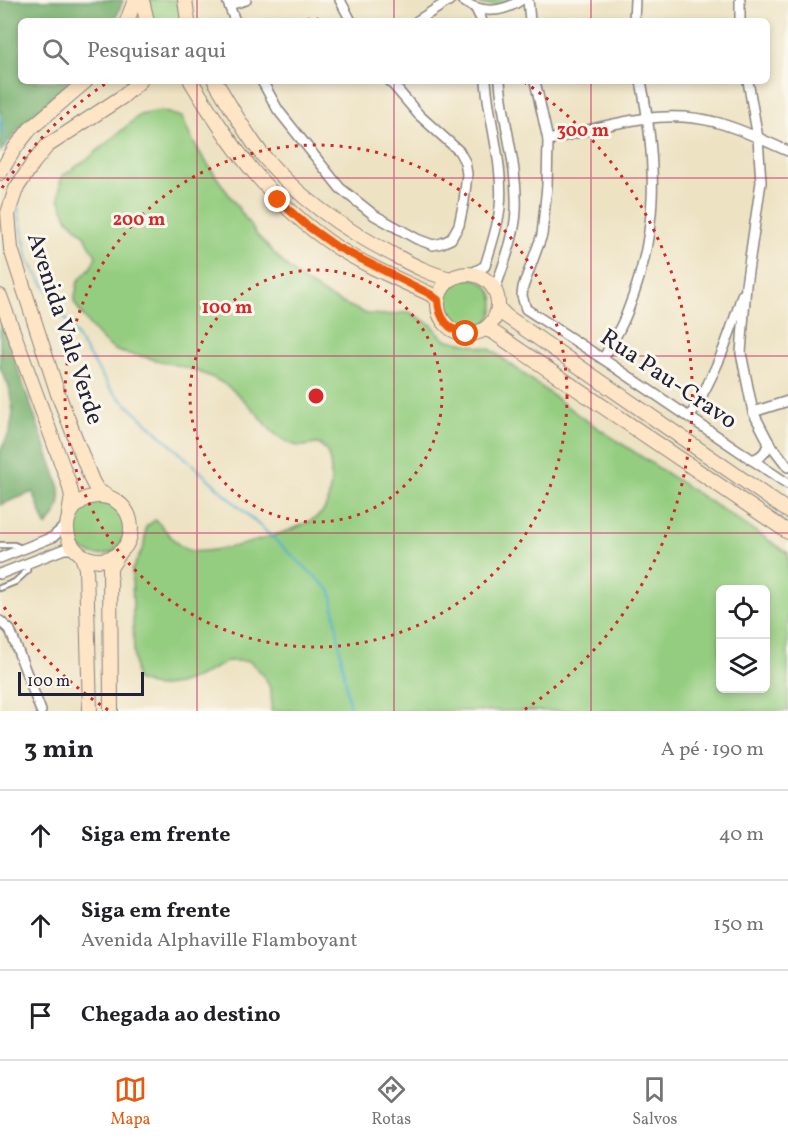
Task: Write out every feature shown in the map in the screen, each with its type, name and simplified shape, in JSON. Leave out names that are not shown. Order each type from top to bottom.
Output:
[{"type":"street","points":[[128,18],[135,0]]},
{"type":"street","points":[[142,0],[146,18]]},
{"type":"street","points":[[234,18],[228,3],[246,0]]},
{"type":"street","points":[[340,0],[349,18]]},
{"type":"street","points":[[422,18],[450,0]]},
{"type":"street","points":[[462,0],[476,9],[480,18]]},
{"type":"street","points":[[476,9],[501,9],[521,0]]},
{"type":"street","points":[[528,0],[530,18]]},
{"type":"street","points":[[634,18],[635,0]]},
{"type":"street","points":[[740,0],[740,18]]},
{"type":"street","points":[[496,18],[501,9]]},
{"type":"street","points":[[0,173],[30,129],[82,84]]},
{"type":"street","name":"Avenida Vale Verde","points":[[107,496],[97,490],[92,481],[58,394],[11,249],[8,213],[16,189],[47,146],[122,97],[137,84]]},
{"type":"street","points":[[193,84],[220,130],[251,171],[306,225],[337,247],[438,300]]},
{"type":"street","points":[[217,84],[265,157],[290,184],[318,208],[378,247],[434,275],[451,279]]},
{"type":"street","points":[[264,84],[278,110],[340,188],[374,215],[433,245],[451,239],[459,225],[467,174],[465,162],[459,151],[419,115],[393,84]]},
{"type":"street","points":[[470,274],[480,276],[489,282],[495,290],[498,308],[496,316],[485,329],[466,334],[457,332],[442,319],[438,300],[442,289],[451,279],[470,274],[485,266],[496,234],[500,206],[500,177],[486,84]]},
{"type":"street","points":[[495,290],[510,244],[516,212],[516,175],[501,84]]},
{"type":"street","points":[[536,84],[548,140],[648,117],[684,116],[716,122],[788,151]]},
{"type":"street","points":[[603,359],[628,311],[644,262],[652,213],[652,156],[642,84]]},
{"type":"street","points":[[749,84],[758,138],[761,182],[747,285],[741,353],[753,412],[768,441],[788,467]]},
{"type":"street","name":"Rua Pau-Cravo","points":[[548,140],[542,235],[523,287],[522,296],[525,309],[788,484]]},
{"type":"street","points":[[690,417],[712,379],[725,349],[744,288],[747,285]]},
{"type":"street","name":"Avenida Vale Verde","points":[[0,296],[68,481],[72,496],[68,520]]},
{"type":"street","points":[[498,308],[506,316],[788,511]]},
{"type":"street","points":[[485,329],[493,332],[788,532]]},
{"type":"street","points":[[725,349],[734,347],[741,353]]},
{"type":"street","points":[[753,412],[788,401]]},
{"type":"street","points":[[752,460],[764,454],[768,441]]},
{"type":"street","points":[[0,558],[53,537],[68,520],[76,505],[85,499],[107,496],[124,507],[131,526],[127,545],[110,568],[111,711]]},
{"type":"street","points":[[68,520],[67,534],[86,568],[90,711]]},
{"type":"street","points":[[0,574],[64,549],[78,552],[91,560],[101,561],[120,553]]},
{"type":"street","points":[[0,621],[10,630],[41,711]]},
{"type":"lane","points":[[0,545],[14,545],[24,549]]},
{"type":"lane","points":[[0,588],[15,582],[27,571],[28,563]]},
{"type":"green space","points":[[0,0],[123,0],[116,18],[18,18],[18,84],[67,84],[23,124],[0,152]]},
{"type":"green space","points":[[146,0],[180,0],[183,18],[151,18]]},
{"type":"green space","points":[[471,0],[513,0],[492,5]]},
{"type":"green space","points":[[161,111],[182,117],[202,156],[257,235],[287,267],[307,283],[327,296],[367,314],[388,315],[409,312],[432,325],[444,339],[490,349],[584,419],[788,553],[788,711],[271,711],[272,703],[268,683],[249,661],[228,661],[198,677],[178,684],[157,687],[136,680],[132,570],[144,546],[146,527],[155,520],[176,543],[192,551],[221,549],[262,539],[302,525],[324,510],[331,485],[331,474],[328,454],[323,447],[317,444],[296,445],[281,439],[236,393],[218,380],[197,371],[115,350],[87,322],[74,302],[78,281],[91,267],[96,256],[84,235],[68,219],[59,199],[61,177],[90,157],[140,115]]},
{"type":"green space","points":[[463,278],[473,278],[487,285],[494,304],[487,323],[473,330],[463,330],[453,326],[446,319],[442,309],[442,299],[446,289],[453,282]]},
{"type":"green space","points":[[0,319],[60,488],[58,508],[46,526],[33,492],[0,505],[0,452],[10,431],[13,413],[9,386],[0,368]]},
{"type":"green space","points":[[99,501],[109,503],[118,509],[124,518],[126,528],[124,538],[118,547],[109,553],[99,555],[89,553],[80,547],[74,538],[72,528],[74,518],[80,509],[89,503]]},
{"type":"waterway","points":[[0,115],[7,150]]},
{"type":"waterway","points":[[10,167],[13,182]]},
{"type":"waterway","points":[[17,204],[28,260],[111,390],[331,591],[350,711]]},
{"type":"route","points":[[278,200],[306,225],[337,247],[430,294],[438,300],[442,319],[448,327],[466,334]]}]
